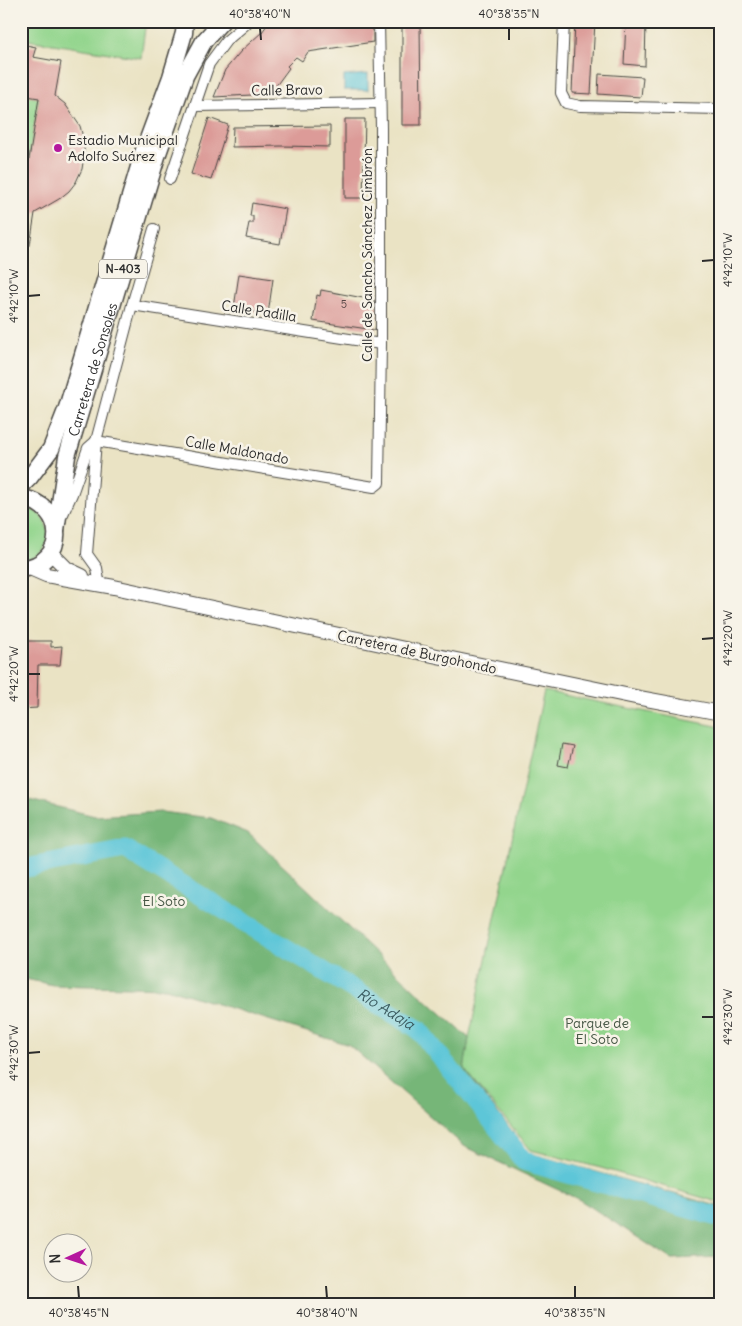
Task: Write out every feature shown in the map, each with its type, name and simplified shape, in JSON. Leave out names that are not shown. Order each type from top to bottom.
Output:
[{"type":"highway","name":"Carretera de Sonsoles","points":[[21,486],[51,449],[67,408],[144,150],[182,42],[185,21]]},
{"type":"highway","name":"Carretera de Sonsoles","points":[[57,527],[67,456],[157,156],[185,76],[204,41],[222,21]]},
{"type":"highway","points":[[21,498],[32,499],[42,505],[50,513],[57,527]]},
{"type":"highway","name":"N-403","points":[[51,553],[56,542],[57,527]]},
{"type":"highway","points":[[26,569],[46,560],[51,553]]},
{"type":"main road","name":"Carretera de Burgohondo","points":[[51,553],[67,569],[75,574],[114,587]]},
{"type":"main road","name":"Carretera de Burgohondo","points":[[26,569],[46,575],[114,587],[476,664],[721,713]]},
{"type":"street","points":[[170,179],[209,64],[226,41],[247,21]]},
{"type":"street","name":"Calle de Sancho Sánchez Cimbrón","points":[[374,487],[379,483],[381,344],[378,21]]},
{"type":"street","points":[[564,21],[561,92],[566,103],[580,106],[721,109]]},
{"type":"street","name":"Calle Bravo","points":[[195,106],[380,103]]},
{"type":"street","points":[[99,582],[97,568],[87,554],[96,440],[154,229]]},
{"type":"street","name":"Calle Padilla","points":[[132,305],[381,344]]},
{"type":"street","points":[[57,527],[72,494],[88,448],[96,440]]},
{"type":"street","name":"Calle Maldonado","points":[[96,440],[374,487]]},
{"type":"green space","points":[[21,21],[146,21],[141,58],[21,39]]},
{"type":"green space","points":[[21,95],[39,98],[21,208]]},
{"type":"green space","points":[[21,507],[31,509],[44,520],[48,537],[46,545],[41,552],[32,559],[21,561]]},
{"type":"green space","name":"Parque de El Soto","points":[[544,691],[721,727],[721,1203],[531,1150],[464,1069],[469,1038]]},
{"type":"green space","name":"El Soto","points":[[21,798],[95,816],[161,812],[211,818],[248,833],[417,992],[469,1038],[464,1069],[529,1153],[721,1207],[721,1257],[671,1259],[580,1200],[464,1146],[349,1045],[166,988],[53,985],[21,978]]},
{"type":"water","points":[[368,74],[368,90],[344,90],[344,76]]},
{"type":"building","points":[[270,21],[373,21],[373,42],[308,52],[302,61],[296,57],[287,66],[289,68],[270,94],[214,97],[225,70],[241,51],[262,32]]},
{"type":"building","points":[[402,21],[420,21],[421,125],[402,125]]},
{"type":"building","points":[[575,21],[595,21],[591,94],[572,93]]},
{"type":"building","points":[[626,21],[646,21],[645,66],[624,64]]},
{"type":"building","name":"Estadio Municipal Adolfo Suárez","points":[[21,44],[36,47],[33,57],[61,62],[55,96],[65,104],[80,126],[84,141],[82,169],[76,182],[59,199],[35,213],[30,245],[21,243],[21,208],[39,98],[21,95]]},
{"type":"building","points":[[599,74],[643,77],[641,97],[598,94]]},
{"type":"building","points":[[209,118],[228,125],[211,180],[191,174]]},
{"type":"building","points":[[345,119],[365,119],[363,198],[345,198]]},
{"type":"building","points":[[330,126],[330,147],[232,147],[233,127]]},
{"type":"building","points":[[252,203],[286,209],[280,244],[246,238],[249,223],[253,223],[253,216],[250,216]]},
{"type":"building","points":[[239,274],[273,279],[268,314],[234,308]]},
{"type":"building","points":[[321,290],[374,300],[374,306],[378,307],[375,330],[313,321],[317,295],[320,296]]},
{"type":"building","points":[[21,641],[51,641],[51,647],[62,646],[60,665],[38,665],[37,708],[21,709]]},
{"type":"building","points":[[562,744],[573,746],[568,767],[558,765]]},
{"type":"waterway","name":"Río Adaja","points":[[21,869],[125,849],[418,1029],[524,1161],[721,1218]]},
{"type":"place","name":"Estadio Municipal Adolfo Suárez","points":[[58,148]]}]
